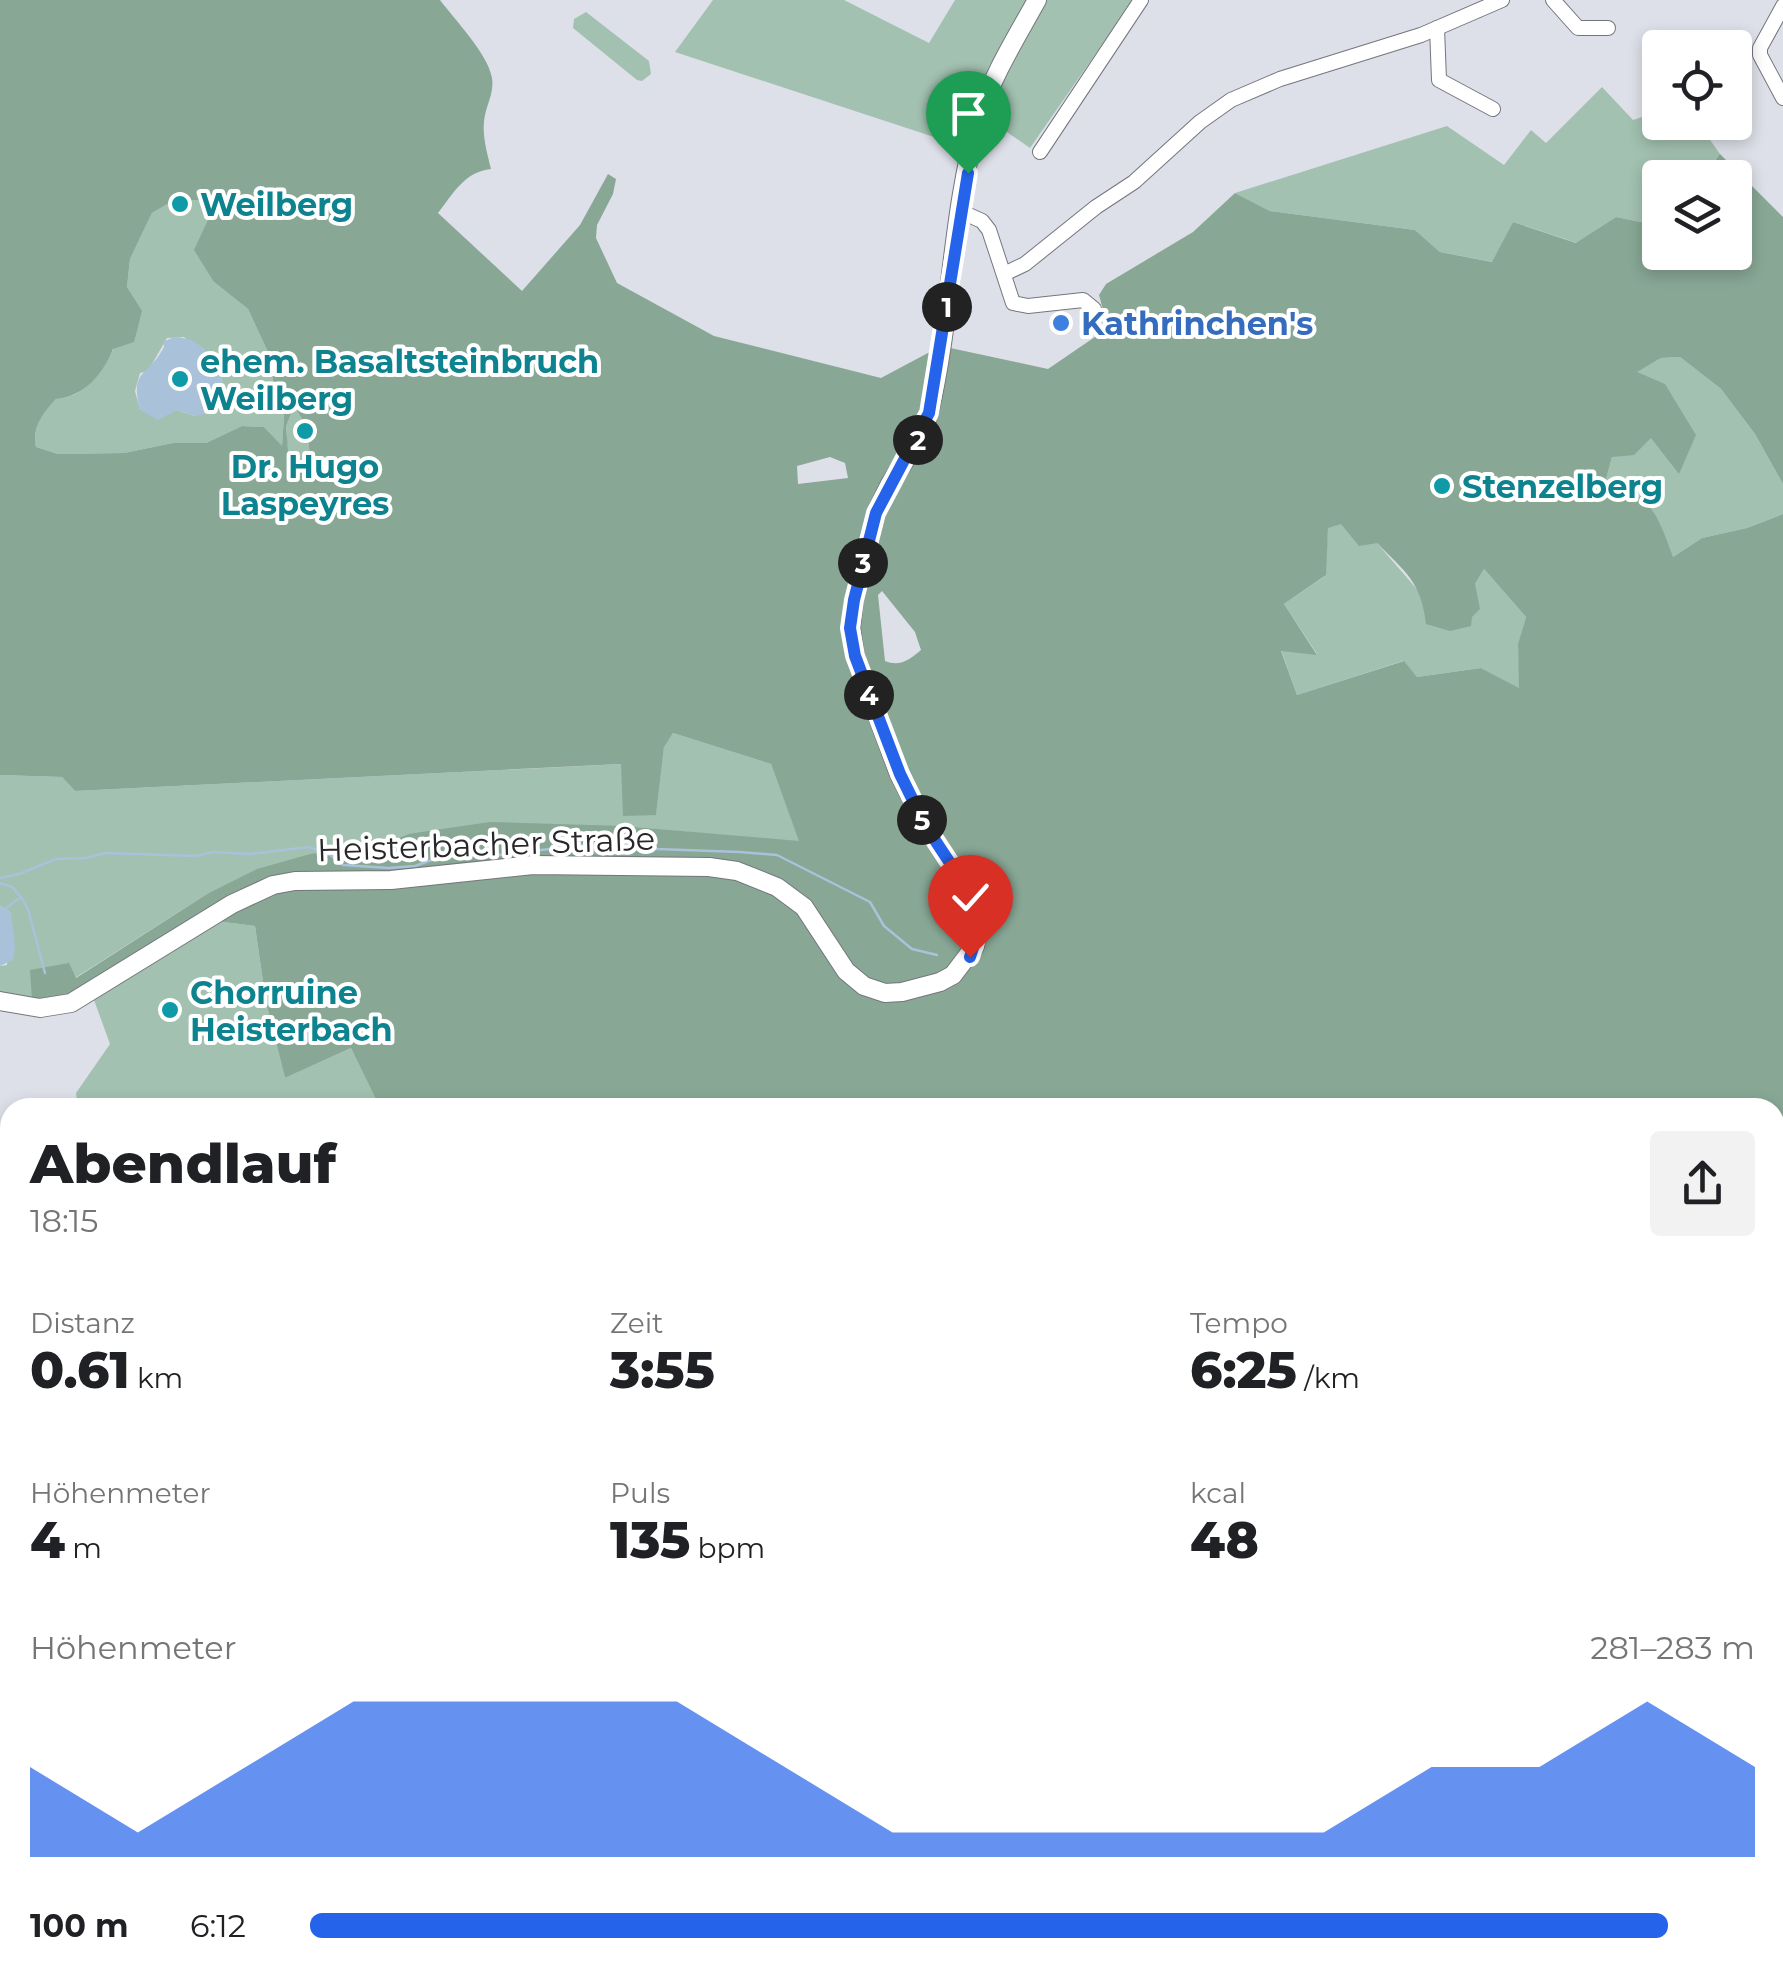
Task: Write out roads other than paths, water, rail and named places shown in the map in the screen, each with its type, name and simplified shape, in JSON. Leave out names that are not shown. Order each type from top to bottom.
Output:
[{"type":"main road","name":"Heisterbacher Straße","points":[[0,1001],[40,1008],[71,1003],[232,904],[273,885],[296,881],[391,880],[533,865],[689,866],[737,871],[776,887],[804,908],[846,971],[864,986],[885,993],[902,992],[952,976],[976,946],[980,926],[975,901],[925,825],[900,774],[855,656],[850,628],[876,513],[923,428],[937,370],[980,116],[1000,67],[1036,0]]},
{"type":"street","points":[[1040,152],[1141,0]]},
{"type":"street","points":[[1004,274],[1025,264],[1134,182],[1200,122],[1232,100],[1280,79],[1343,62],[1437,28],[1502,0]]},
{"type":"street","points":[[1552,0],[1578,28],[1608,28]]},
{"type":"street","points":[[1783,6],[1760,48],[1769,75],[1783,98]]},
{"type":"street","points":[[1437,28],[1439,80],[1493,108]]},
{"type":"street","points":[[962,212],[982,221],[988,230],[1016,304],[1082,300],[1094,309]]},
{"type":"water","name":"ehem. Basaltsteinbruch Weilberg","points":[[174,337],[199,344],[222,379],[217,399],[207,405],[209,413],[195,416],[177,410],[158,420],[140,410],[137,387],[164,347],[163,342]]},
{"type":"water","points":[[0,906],[11,913],[15,946],[13,960],[0,966]]},
{"type":"waterway","points":[[0,878],[56,859],[105,853],[196,856],[309,847],[329,854],[343,865],[389,868],[415,866],[445,855],[499,855],[607,842],[656,849],[777,855],[870,902],[884,926],[912,949],[937,955]]},
{"type":"waterway","points":[[0,883],[12,887],[20,896]]},
{"type":"waterway","points":[[6,908],[21,897],[28,909],[45,973]]},
{"type":"place","name":"Weilberg","points":[[180,204]]},
{"type":"place","name":"Kathrinchen's","points":[[1061,323]]},
{"type":"place","name":"ehem. Basaltsteinbruch Weilberg","points":[[180,379]]},
{"type":"place","name":"Dr. Hugo Laspeyres","points":[[305,431]]},
{"type":"place","name":"Stenzelberg","points":[[1442,486]]},
{"type":"place","name":"Chorruine Heisterbach","points":[[170,1010]]}]
